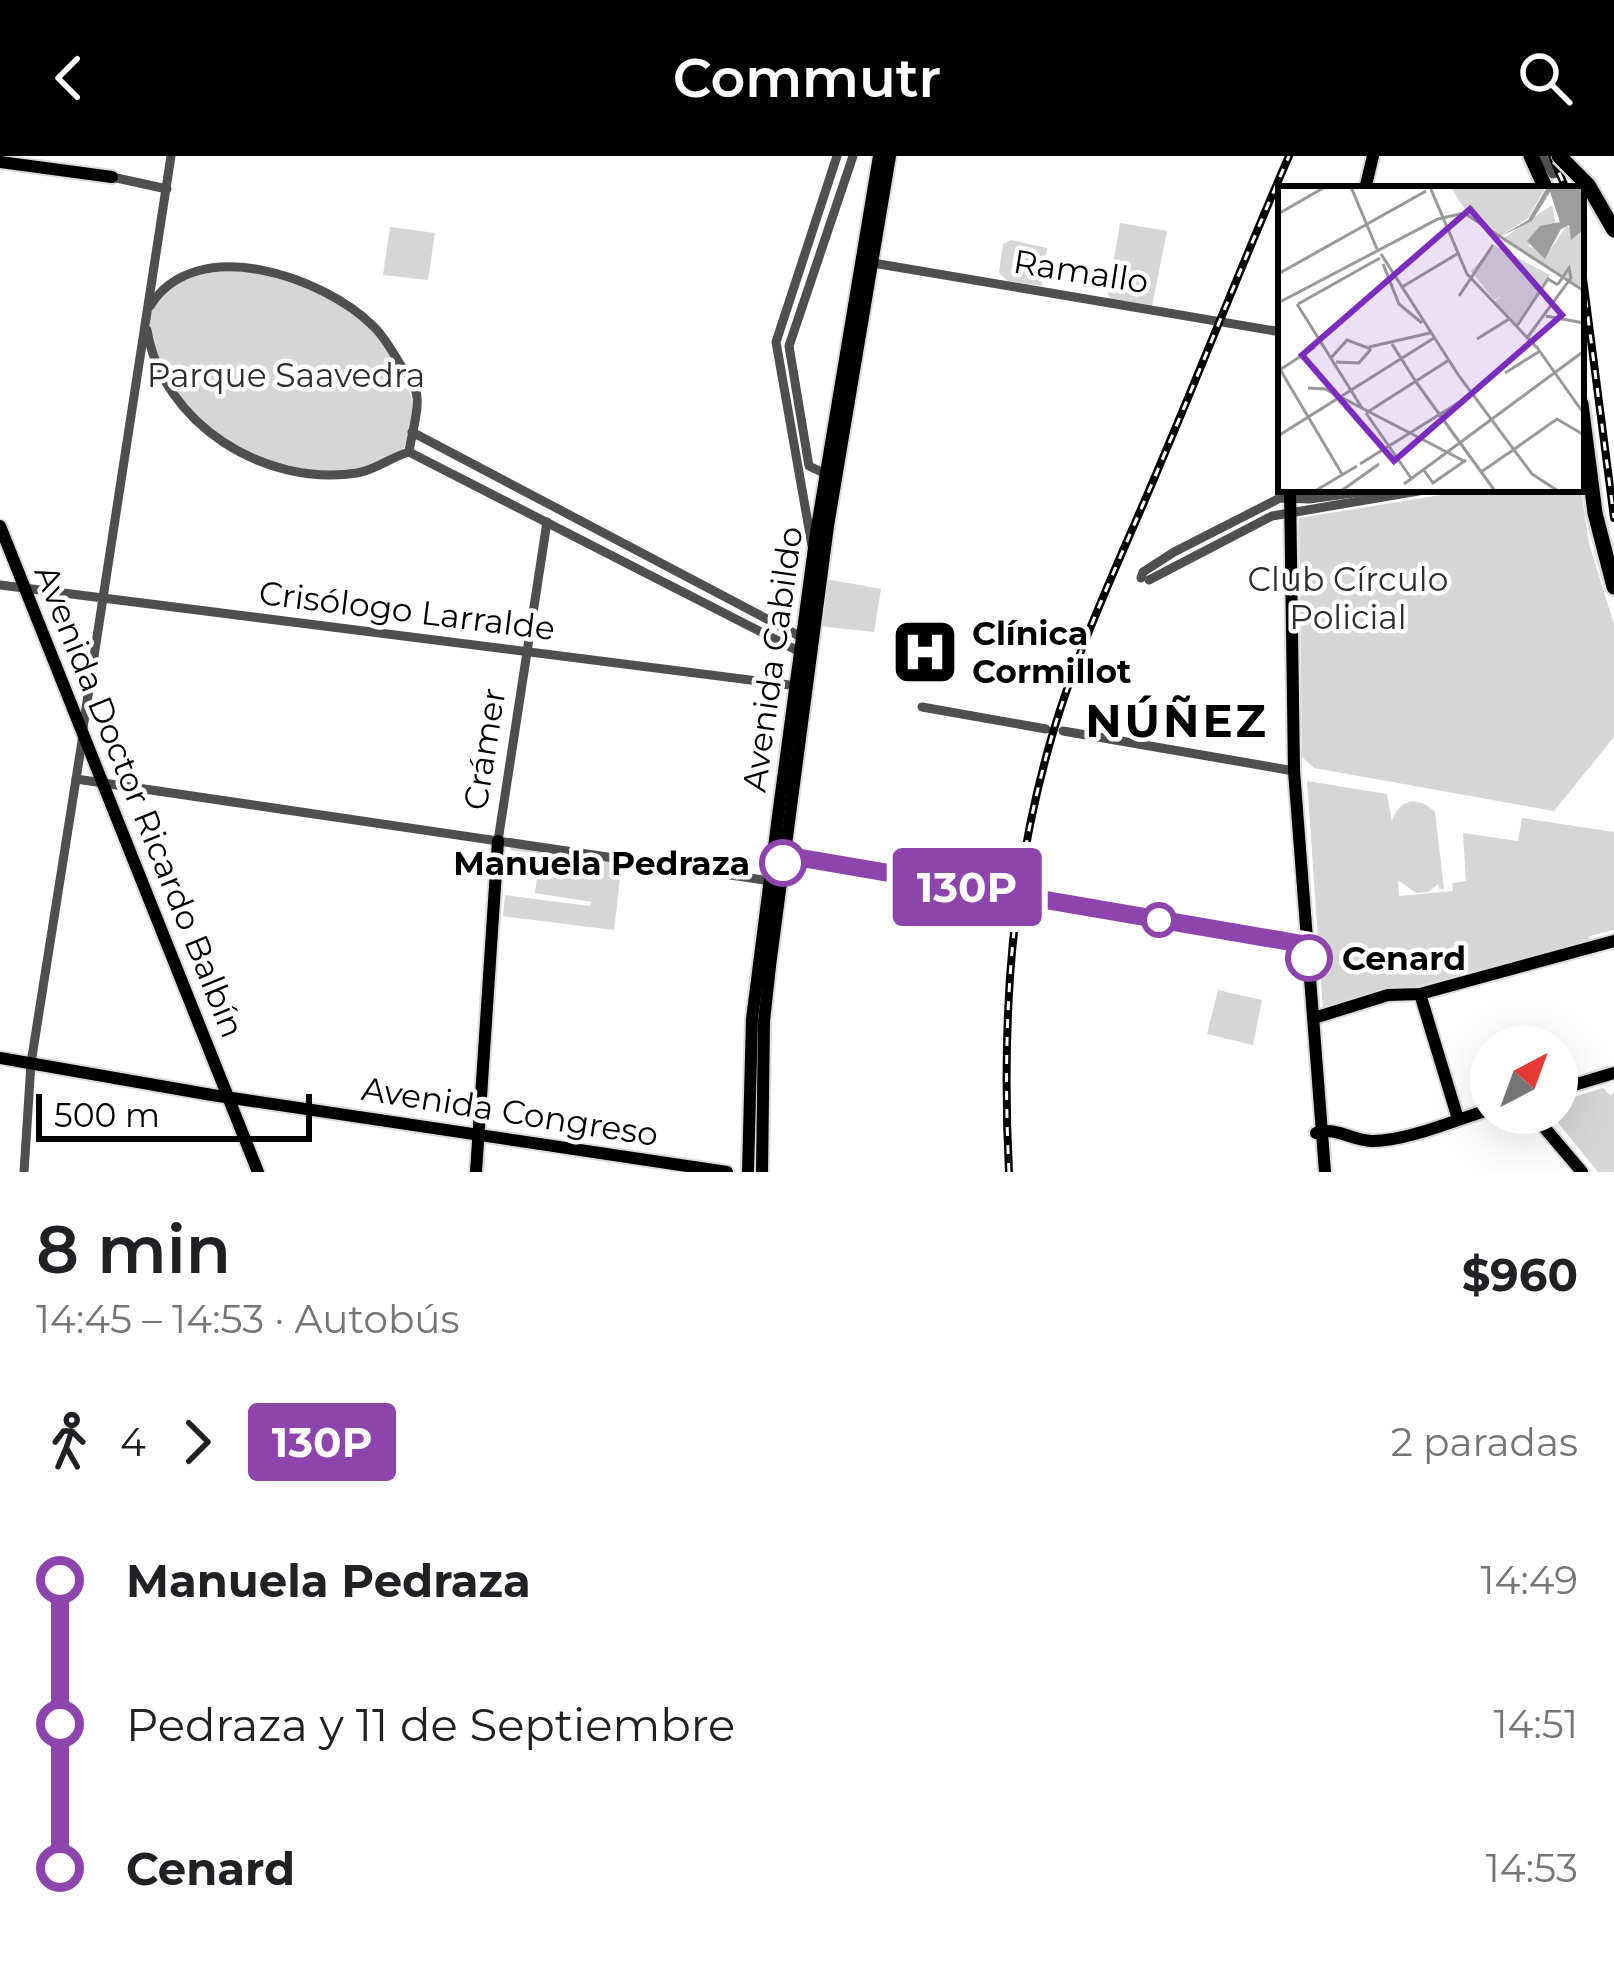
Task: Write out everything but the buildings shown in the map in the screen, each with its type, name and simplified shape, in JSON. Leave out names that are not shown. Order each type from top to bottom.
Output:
[{"type":"highway","points":[[1549,159],[1588,185],[1614,225]]},
{"type":"highway","points":[[1584,427],[1595,513],[1614,587]]},
{"type":"main road","points":[[13,156],[104,170],[112,177]]},
{"type":"main road","name":"Avenida Cabildo","points":[[748,1172],[752,1019],[776,880],[814,551],[879,156]]},
{"type":"main road","name":"Avenida Cabildo","points":[[806,647],[890,156]]},
{"type":"main road","points":[[1366,186],[1373,156]]},
{"type":"main road","points":[[0,162],[112,177]]},
{"type":"main road","points":[[1290,494],[1294,772],[1322,1171]]},
{"type":"main road","name":"Avenida Doctor Ricardo Balbín","points":[[0,526],[258,1172]]},
{"type":"main road","name":"Avenida Doctor Ricardo Balbín","points":[[0,541],[24,588]]},
{"type":"main road","name":"Avenida Cabildo","points":[[762,1172],[764,1021],[801,687]]},
{"type":"main road","points":[[476,1172],[498,841]]},
{"type":"main road","points":[[1314,1018],[1388,995],[1420,994],[1614,941]]},
{"type":"main road","points":[[1420,994],[1458,1118]]},
{"type":"main road","name":"Avenida Congreso","points":[[0,1058],[727,1172]]},
{"type":"main road","points":[[1578,1084],[1614,1073]]},
{"type":"main road","points":[[1316,1078],[1319,1132]]},
{"type":"main road","points":[[1321,1110],[1351,1142]]},
{"type":"main road","points":[[1319,1132],[1351,1142],[1383,1141],[1470,1115]]},
{"type":"main road","points":[[1551,1134],[1582,1172]]},
{"type":"street","points":[[24,1172],[31,1063],[140,354],[156,290],[171,156]]},
{"type":"street","points":[[814,551],[776,342],[837,156]]},
{"type":"street","points":[[826,474],[812,470],[808,461],[789,346],[853,156]]},
{"type":"street","points":[[112,177],[167,189]]},
{"type":"street","name":"Ramallo","points":[[873,263],[1278,331]]},
{"type":"street","points":[[156,290],[201,270],[220,267],[267,272],[320,290],[378,330],[417,397],[409,452]]},
{"type":"street","points":[[147,326],[151,349],[190,415],[239,453],[276,468],[326,474],[358,472],[409,452],[806,647]]},
{"type":"street","points":[[140,354],[151,349]]},
{"type":"street","points":[[412,432],[806,647]]},
{"type":"street","points":[[1272,510],[1290,514],[1309,504],[1367,492]]},
{"type":"street","points":[[1145,579],[1272,510],[1280,497],[1290,494],[1309,504],[1406,492]]},
{"type":"street","name":"Crámer","points":[[498,841],[547,522]]},
{"type":"street","name":"Crisólogo Larralde","points":[[0,585],[801,687]]},
{"type":"street","points":[[922,707],[1046,729]]},
{"type":"street","points":[[1063,731],[1294,772]]},
{"type":"street","points":[[76,779],[776,880]]},
{"type":"street","points":[[784,855],[1006,894]]},
{"type":"street","points":[[1035,899],[1308,945]]},
{"type":"green space","points":[[1120,223],[1167,231],[1152,306],[1111,299],[1108,294]]},
{"type":"green space","points":[[390,227],[435,233],[428,280],[383,275]]},
{"type":"green space","points":[[1011,240],[1047,248],[1042,286],[1008,281],[999,273],[1003,244]]},
{"type":"green space","name":"Parque Saavedra","points":[[242,270],[292,281],[323,295],[388,348],[411,396],[412,422],[403,449],[358,469],[293,467],[237,447],[190,412],[173,389],[156,350],[150,329],[152,308],[158,297],[179,282]]},
{"type":"green space","name":"Club Círculo Policial","points":[[1459,492],[1581,492],[1589,544],[1614,624],[1614,737],[1554,811],[1314,768],[1302,757],[1299,518]]},
{"type":"green space","points":[[826,579],[881,589],[874,632],[819,626]]},
{"type":"green space","points":[[1307,781],[1387,794],[1392,821],[1399,808],[1410,802],[1435,812],[1444,889],[1438,884],[1428,892],[1416,893],[1398,880],[1399,896],[1453,891],[1452,883],[1466,881],[1463,833],[1518,841],[1522,818],[1614,832],[1614,930],[1590,936],[1588,941],[1323,1011]]},
{"type":"green space","points":[[511,846],[622,862],[614,930],[503,916],[505,895],[590,906],[592,902],[535,893],[540,854],[510,850]]},
{"type":"green space","points":[[1218,990],[1262,1000],[1253,1045],[1207,1034]]},
{"type":"green space","points":[[1603,1088],[1614,1093],[1614,1172],[1598,1172],[1567,1134],[1578,1134],[1578,1096]]},
{"type":"tunnel","points":[[1006,894],[1035,899]]},
{"type":"railway","points":[[1009,1172],[1011,967],[1023,865],[1044,765],[1096,614],[1289,156]]},
{"type":"railway","points":[[1552,156],[1565,186]]},
{"type":"railway","points":[[1584,286],[1614,518]]},
{"type":"bus line","name":"130P","points":[[783,863],[784,855],[1308,945],[1309,958]]},
{"type":"place","name":"Clínica Cormillot","points":[[925,652]]},
{"type":"place","name":"Manuela Pedraza","points":[[783,863]]},
{"type":"place","name":"Cenard","points":[[1309,958]]},
{"type":"district","name":"NÚÑEZ","points":[[1177,721]]}]
